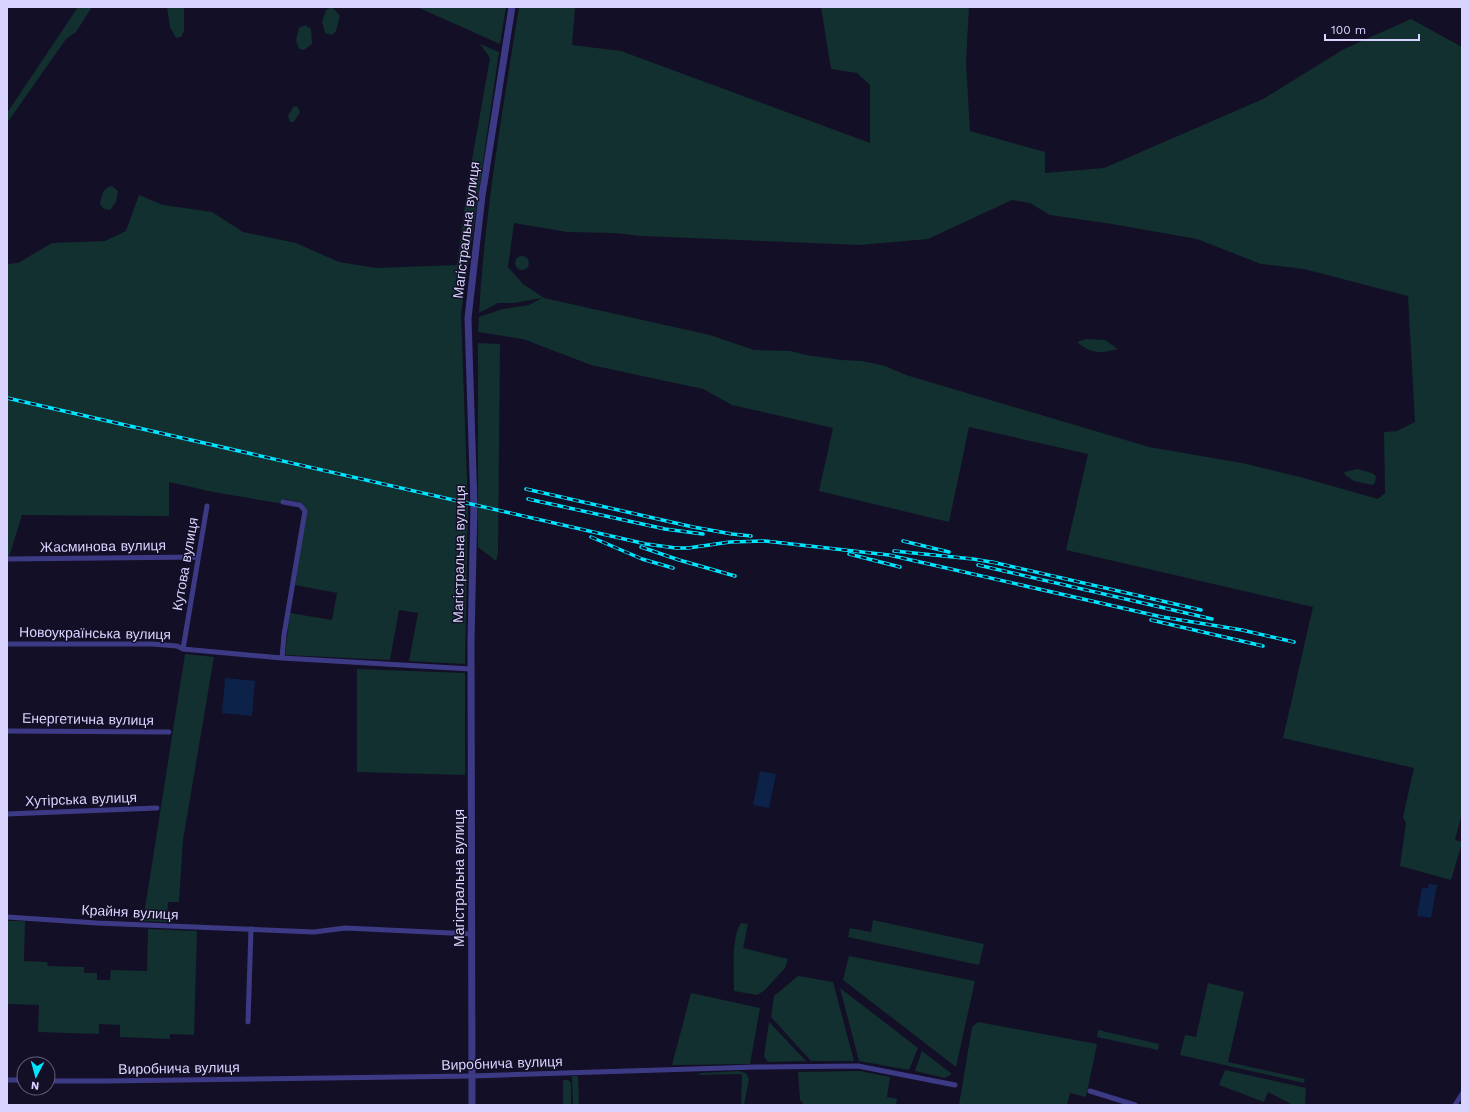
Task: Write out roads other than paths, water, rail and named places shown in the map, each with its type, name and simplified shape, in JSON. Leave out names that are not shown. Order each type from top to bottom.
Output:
[{"type":"street","name":"Магістральна вулиця","points":[[472,1105],[471,669],[474,506],[468,318],[482,196],[512,7]]},
{"type":"street","points":[[282,658],[284,635],[305,511],[300,505],[283,502]]},
{"type":"street","name":"Кутова вулиця","points":[[183,649],[207,506]]},
{"type":"street","name":"Жасминова вулиця","points":[[7,559],[198,557]]},
{"type":"street","name":"Новоукраїнська вулиця","points":[[7,644],[152,644],[177,646],[183,649],[282,658],[471,669]]},
{"type":"street","name":"Енергетична вулиця","points":[[7,731],[169,732]]},
{"type":"street","name":"Хутірська вулиця","points":[[7,814],[157,808]]},
{"type":"street","name":"Крайня вулиця","points":[[7,917],[97,923],[314,932],[345,928],[472,934]]},
{"type":"street","points":[[248,1022],[251,929]]},
{"type":"street","name":"Виробнича вулиця","points":[[56,1080],[105,1081],[472,1076],[756,1067],[858,1066],[955,1085]]},
{"type":"street","points":[[1090,1091],[1135,1105]]},
{"type":"street","points":[[1455,1105],[1462,1094]]},
{"type":"water","points":[[225,678],[255,681],[252,716],[222,713]]},
{"type":"water","points":[[760,771],[776,774],[769,808],[753,805]]},
{"type":"water","points":[[1429,884],[1437,885],[1431,918],[1417,916],[1422,888],[1428,888]]},
{"type":"railway","points":[[7,398],[646,544],[688,548],[730,542],[765,541],[889,555],[1162,617],[1242,630],[1294,642]]},
{"type":"railway","points":[[526,489],[693,527],[751,536]]},
{"type":"railway","points":[[528,499],[665,529],[703,534]]},
{"type":"railway","points":[[591,537],[642,559],[673,568]]},
{"type":"railway","points":[[903,541],[949,552]]},
{"type":"railway","points":[[641,547],[679,560],[735,576]]},
{"type":"railway","points":[[894,551],[997,563]]},
{"type":"railway","points":[[849,554],[900,567]]},
{"type":"railway","points":[[992,562],[1201,610]]},
{"type":"railway","points":[[978,565],[1212,619]]},
{"type":"railway","points":[[1151,620],[1263,646]]}]
